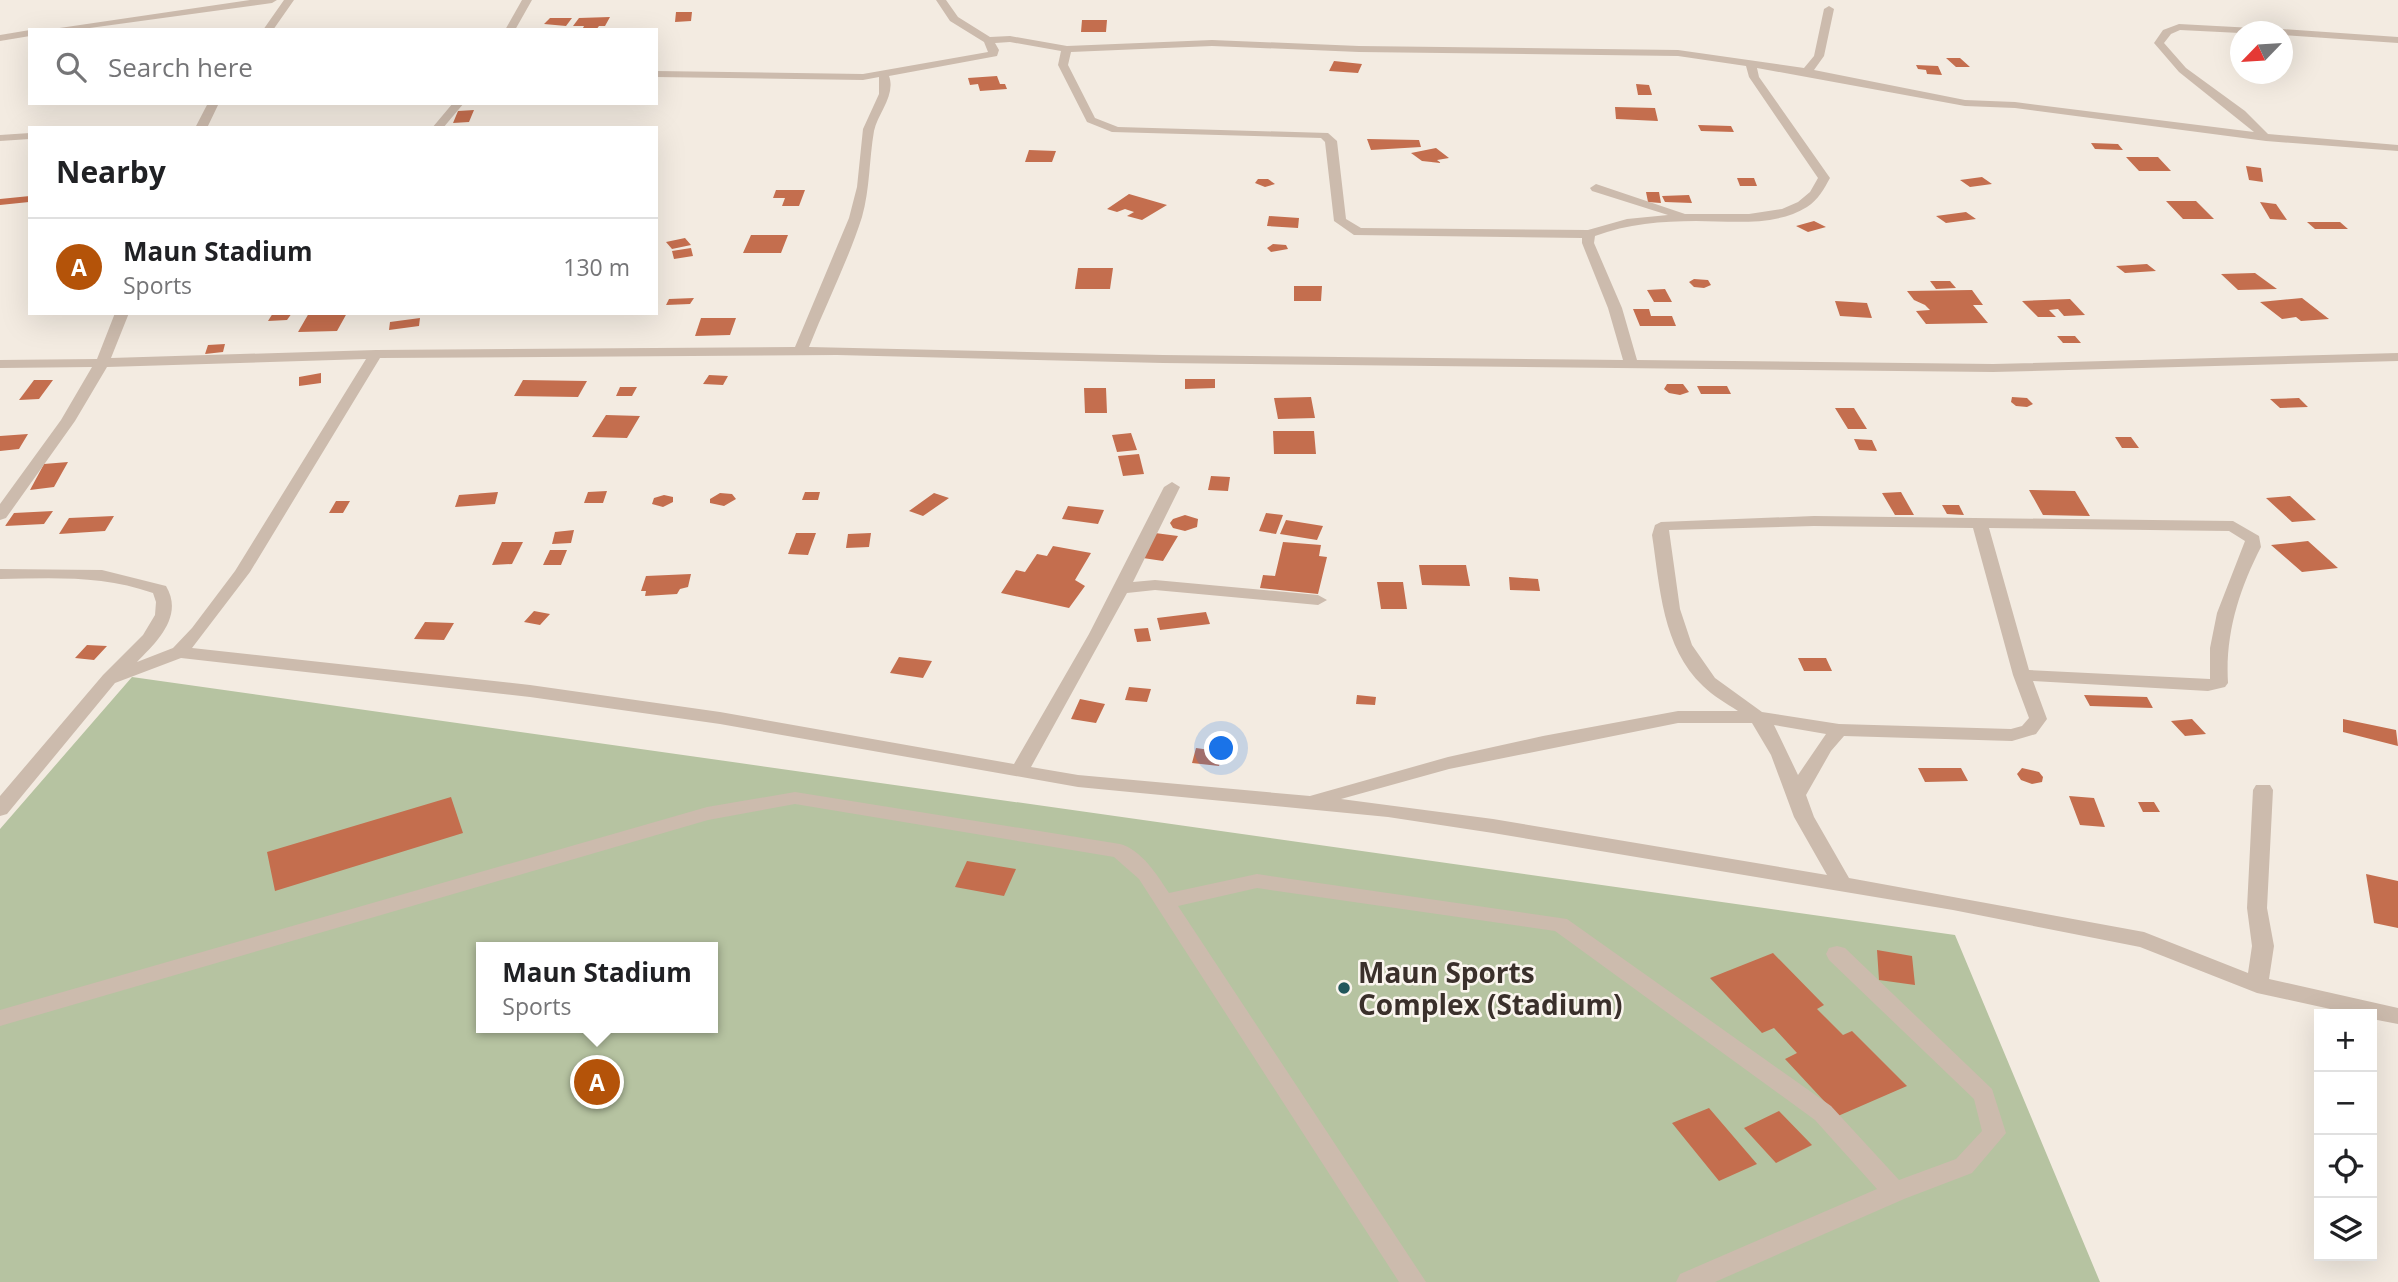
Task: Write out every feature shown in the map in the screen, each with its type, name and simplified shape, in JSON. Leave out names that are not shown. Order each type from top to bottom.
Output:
[{"type":"street","points":[[66,28],[272,0]]},
{"type":"street","points":[[269,28],[289,0]]},
{"type":"street","points":[[511,28],[527,0]]},
{"type":"street","points":[[658,74],[811,78],[883,75],[993,54],[994,50],[988,40],[954,19],[940,0]]},
{"type":"street","points":[[1807,72],[1819,56],[1829,9]]},
{"type":"street","points":[[2230,30],[2179,27],[2167,32],[2159,43],[2182,69],[2250,121],[2266,138]]},
{"type":"street","points":[[0,38],[28,33]]},
{"type":"street","points":[[2293,33],[2398,40]]},
{"type":"street","points":[[988,40],[1010,39],[1067,49],[1212,43],[1359,49],[1640,50],[1807,72],[1965,103],[2015,105],[2266,138],[2398,148]]},
{"type":"street","points":[[1067,49],[1063,65],[1091,120],[1100,126],[1116,130],[1324,135],[1331,141],[1340,221],[1358,232],[1589,234],[1630,224],[1694,217],[1774,216],[1808,200],[1820,189],[1824,178],[1754,77],[1750,63]]},
{"type":"street","points":[[800,351],[855,218],[863,187],[869,129],[884,94],[886,83],[883,75]]},
{"type":"street","points":[[202,126],[213,105]]},
{"type":"street","points":[[439,126],[457,105]]},
{"type":"street","points":[[0,138],[28,136]]},
{"type":"street","points":[[1596,188],[1612,195],[1694,217]]},
{"type":"street","points":[[1589,234],[1588,243],[1615,307],[1632,363]]},
{"type":"street","points":[[0,515],[68,421],[102,363],[121,315]]},
{"type":"street","points":[[0,364],[376,354],[800,351],[1163,359],[2068,368],[2258,359],[2398,357]]},
{"type":"street","points":[[109,680],[179,652],[198,632],[242,572],[376,354]]},
{"type":"street","points":[[1020,770],[1122,588],[1172,486]]},
{"type":"street","points":[[1307,802],[1448,763],[1625,725],[1678,717],[1758,718],[1839,730],[2012,735],[2029,730],[2038,719],[2022,675],[1979,522]]},
{"type":"street","points":[[1842,884],[1804,817],[1785,766],[1758,718],[1726,697],[1701,675],[1688,652],[1671,610],[1661,528],[1677,523],[1979,522],[2233,526],[2253,539],[2253,547],[2229,600],[2220,646],[2219,683],[2208,685],[2022,675]]},
{"type":"street","points":[[0,574],[130,579],[160,590],[165,605],[160,624],[0,809]]},
{"type":"street","points":[[1122,588],[1155,585],[1318,600]]},
{"type":"street","points":[[179,652],[530,691],[693,714],[1078,781],[1307,802],[1480,824],[1842,884],[2144,940],[2257,985],[2398,1016]]},
{"type":"street","points":[[1796,795],[1824,748],[1839,730]]},
{"type":"street","points":[[2257,985],[2263,946],[2256,908],[2263,790]]},
{"type":"street","points":[[0,1018],[707,814],[795,798],[1119,851],[1146,874],[1413,1282]]},
{"type":"street","points":[[1164,902],[1257,881],[1560,924],[1823,1113],[1895,1192]]},
{"type":"street","points":[[1689,1282],[1895,1192],[1964,1166],[1994,1133],[1984,1096],[1837,954]]},
{"type":"green space","name":"Maun Sports Complex (Stadium)","points":[[132,677],[1955,935],[2100,1282],[0,1282],[0,829]]},
{"type":"building","points":[[676,12],[692,12],[691,21],[675,22]]},
{"type":"building","points":[[610,17],[605,26],[598,28],[573,26],[579,18]]},
{"type":"building","points":[[550,18],[572,18],[566,26],[544,24]]},
{"type":"building","points":[[1082,20],[1107,20],[1106,32],[1081,32]]},
{"type":"building","points":[[1946,58],[1960,58],[1970,67],[1956,67]]},
{"type":"building","points":[[1334,61],[1362,64],[1358,73],[1329,71]]},
{"type":"building","points":[[1916,65],[1938,66],[1942,75],[1927,74],[1926,70],[1918,69]]},
{"type":"building","points":[[997,76],[1000,84],[1005,84],[1007,89],[980,91],[978,84],[970,85],[968,78]]},
{"type":"building","points":[[1636,84],[1649,85],[1652,95],[1638,95]]},
{"type":"building","points":[[1615,107],[1655,108],[1658,121],[1616,119]]},
{"type":"building","points":[[474,110],[469,122],[453,123],[458,111]]},
{"type":"building","points":[[1698,125],[1731,126],[1734,132],[1701,131]]},
{"type":"building","points":[[1367,139],[1419,140],[1421,147],[1371,150]]},
{"type":"building","points":[[2091,143],[2118,144],[2123,150],[2095,149]]},
{"type":"building","points":[[1436,148],[1449,158],[1437,160],[1441,163],[1422,161],[1411,153]]},
{"type":"building","points":[[1029,150],[1056,151],[1052,162],[1025,162]]},
{"type":"building","points":[[2126,157],[2158,157],[2171,171],[2139,171]]},
{"type":"building","points":[[2246,166],[2261,168],[2263,182],[2249,180]]},
{"type":"building","points":[[1982,177],[1992,184],[1970,187],[1960,180]]},
{"type":"building","points":[[1737,178],[1754,178],[1757,186],[1740,186]]},
{"type":"building","points":[[1258,179],[1268,179],[1275,184],[1265,187],[1255,183]]},
{"type":"building","points":[[776,190],[805,190],[799,206],[782,206],[785,198],[773,198]]},
{"type":"building","points":[[1646,192],[1659,192],[1661,203],[1648,202]]},
{"type":"building","points":[[1129,194],[1167,205],[1142,220],[1127,216],[1134,212],[1125,209],[1117,212],[1107,209]]},
{"type":"building","points":[[1689,195],[1692,203],[1665,202],[1662,196]]},
{"type":"building","points":[[28,196],[28,202],[0,205],[0,199]]},
{"type":"building","points":[[2166,201],[2196,201],[2214,219],[2183,219]]},
{"type":"building","points":[[2260,202],[2276,204],[2287,220],[2270,219]]},
{"type":"building","points":[[1966,212],[1976,219],[1946,223],[1936,216]]},
{"type":"building","points":[[1269,216],[1299,218],[1298,228],[1267,226]]},
{"type":"building","points":[[1814,221],[1826,227],[1808,232],[1796,226]]},
{"type":"building","points":[[2307,222],[2340,222],[2348,229],[2315,229]]},
{"type":"building","points":[[751,235],[788,235],[781,253],[743,253]]},
{"type":"building","points":[[685,238],[691,245],[672,249],[666,242]]},
{"type":"building","points":[[1273,244],[1286,245],[1288,249],[1271,252],[1267,248]]},
{"type":"building","points":[[691,248],[693,256],[674,259],[672,251]]},
{"type":"building","points":[[2147,264],[2156,271],[2125,273],[2116,266]]},
{"type":"building","points":[[1078,268],[1113,268],[1110,289],[1075,289]]},
{"type":"building","points":[[2255,273],[2277,289],[2238,290],[2221,274]]},
{"type":"building","points":[[1694,279],[1708,280],[1711,285],[1704,288],[1694,287],[1689,282]]},
{"type":"building","points":[[1930,281],[1950,281],[1956,288],[1936,289]]},
{"type":"building","points":[[1294,286],[1322,286],[1321,301],[1294,301]]},
{"type":"building","points":[[1665,289],[1672,302],[1654,302],[1647,290]]},
{"type":"building","points":[[1972,290],[1983,305],[1973,305],[1988,323],[1926,324],[1916,311],[1930,310],[1914,300],[1907,291]]},
{"type":"building","points":[[694,298],[690,304],[666,305],[669,299]]},
{"type":"building","points":[[2302,298],[2329,319],[2282,319],[2260,302]]},
{"type":"building","points":[[2070,299],[2085,315],[2064,316],[2058,309],[2049,310],[2056,317],[2038,317],[2022,301]]},
{"type":"building","points":[[1835,301],[1867,303],[1872,318],[1840,316]]},
{"type":"building","points":[[1633,309],[1649,309],[1651,316],[1672,316],[1676,326],[1640,326]]},
{"type":"building","points":[[272,315],[291,315],[287,320],[268,321]]},
{"type":"building","points":[[308,315],[346,315],[337,331],[298,332]]},
{"type":"building","points":[[420,318],[419,326],[389,330],[390,322]]},
{"type":"building","points":[[701,318],[736,318],[730,335],[695,336]]},
{"type":"building","points":[[2057,336],[2075,336],[2081,343],[2063,343]]},
{"type":"building","points":[[225,344],[223,352],[205,354],[208,345]]},
{"type":"building","points":[[321,373],[321,383],[299,386],[299,377]]},
{"type":"building","points":[[709,375],[728,376],[723,385],[703,384]]},
{"type":"building","points":[[1185,379],[1215,379],[1215,388],[1185,389]]},
{"type":"building","points":[[34,380],[53,380],[39,399],[19,400]]},
{"type":"building","points":[[523,380],[587,381],[578,397],[514,396]]},
{"type":"building","points":[[1667,384],[1683,384],[1689,392],[1680,395],[1669,393],[1664,389]]},
{"type":"building","points":[[1697,386],[1727,386],[1731,394],[1701,394]]},
{"type":"building","points":[[620,387],[637,387],[632,396],[616,396]]},
{"type":"building","points":[[1084,388],[1106,388],[1107,413],[1085,413]]},
{"type":"building","points":[[1311,397],[1315,418],[1278,419],[1274,398]]},
{"type":"building","points":[[2012,397],[2027,398],[2033,404],[2027,407],[2016,406],[2011,402]]},
{"type":"building","points":[[2299,398],[2308,407],[2280,408],[2270,399]]},
{"type":"building","points":[[1835,408],[1854,408],[1867,429],[1848,429]]},
{"type":"building","points":[[606,415],[640,416],[627,438],[592,437]]},
{"type":"building","points":[[1273,431],[1314,431],[1316,454],[1274,454]]},
{"type":"building","points":[[1131,433],[1137,450],[1117,452],[1112,435]]},
{"type":"building","points":[[28,434],[19,449],[0,451],[0,436]]},
{"type":"building","points":[[2115,437],[2131,437],[2139,448],[2122,448]]},
{"type":"building","points":[[1854,439],[1872,440],[1877,451],[1859,450]]},
{"type":"building","points":[[1139,454],[1144,474],[1123,476],[1118,456]]},
{"type":"building","points":[[68,462],[54,487],[30,490],[44,464]]},
{"type":"building","points":[[1211,476],[1230,477],[1228,491],[1208,490]]},
{"type":"building","points":[[2029,490],[2075,491],[2090,516],[2043,515]]},
{"type":"building","points":[[607,491],[603,503],[584,503],[588,492]]},
{"type":"building","points":[[498,492],[495,504],[455,507],[459,495]]},
{"type":"building","points":[[805,492],[820,492],[818,500],[802,500]]},
{"type":"building","points":[[1901,492],[1914,515],[1895,515],[1882,493]]},
{"type":"building","points":[[720,493],[732,494],[736,499],[724,506],[710,503],[710,499]]},
{"type":"building","points":[[934,493],[949,498],[923,516],[909,511]]},
{"type":"building","points":[[664,495],[673,497],[673,502],[663,507],[652,504],[654,498]]},
{"type":"building","points":[[2290,496],[2316,520],[2292,522],[2266,498]]},
{"type":"building","points":[[336,501],[350,501],[343,513],[329,513]]},
{"type":"building","points":[[1942,505],[1959,505],[1964,515],[1947,514]]},
{"type":"building","points":[[1068,506],[1104,510],[1098,524],[1062,519]]},
{"type":"building","points":[[53,511],[44,524],[5,526],[14,513]]},
{"type":"building","points":[[1266,513],[1283,515],[1276,534],[1259,531]]},
{"type":"building","points":[[1185,515],[1198,519],[1197,527],[1185,531],[1173,528],[1170,523],[1173,519]]},
{"type":"building","points":[[114,516],[105,531],[59,534],[69,518]]},
{"type":"building","points":[[1286,520],[1323,526],[1317,540],[1280,534]]},
{"type":"building","points":[[574,530],[571,543],[552,544],[555,532]]},
{"type":"building","points":[[796,533],[816,533],[808,555],[788,554]]},
{"type":"building","points":[[871,533],[869,547],[846,548],[848,534]]},
{"type":"building","points":[[1155,533],[1178,536],[1163,561],[1143,558]]},
{"type":"building","points":[[2308,541],[2338,568],[2302,572],[2271,545]]},
{"type":"building","points":[[502,542],[523,542],[512,564],[492,565]]},
{"type":"building","points":[[1283,542],[1321,545],[1319,556],[1327,557],[1318,594],[1260,588],[1263,575],[1275,576]]},
{"type":"building","points":[[1053,546],[1091,553],[1075,580],[1085,586],[1069,608],[1001,593],[1016,570],[1025,572],[1037,554],[1047,556]]},
{"type":"building","points":[[550,550],[567,550],[561,565],[543,565]]},
{"type":"building","points":[[1419,565],[1466,565],[1470,586],[1422,585]]},
{"type":"building","points":[[691,574],[688,587],[680,589],[677,594],[645,596],[646,591],[641,591],[646,576]]},
{"type":"building","points":[[1509,577],[1538,579],[1540,591],[1510,590]]},
{"type":"building","points":[[1377,582],[1403,582],[1407,609],[1381,609]]},
{"type":"building","points":[[534,611],[550,614],[540,625],[524,622]]},
{"type":"building","points":[[1206,612],[1210,624],[1160,630],[1157,618]]},
{"type":"building","points":[[425,622],[454,623],[444,640],[414,639]]},
{"type":"building","points":[[1148,628],[1151,641],[1137,642],[1134,629]]},
{"type":"building","points":[[87,645],[107,646],[94,660],[75,658]]},
{"type":"building","points":[[899,657],[932,661],[923,678],[890,673]]},
{"type":"building","points":[[1798,658],[1826,658],[1832,671],[1804,671]]},
{"type":"building","points":[[1129,687],[1151,689],[1147,702],[1125,700]]},
{"type":"building","points":[[1357,695],[1376,697],[1375,705],[1356,704]]},
{"type":"building","points":[[2084,695],[2147,697],[2153,708],[2090,706]]},
{"type":"building","points":[[1080,699],[1105,704],[1096,723],[1071,719]]},
{"type":"building","points":[[2192,719],[2206,734],[2185,736],[2171,721]]},
{"type":"building","points":[[2343,719],[2396,730],[2398,746],[2343,732]]},
{"type":"building","points":[[1196,748],[1224,752],[1219,766],[1192,763]]},
{"type":"building","points":[[1918,768],[1961,768],[1968,781],[1925,782]]},
{"type":"building","points":[[2022,768],[2039,772],[2043,777],[2042,782],[2032,784],[2021,780],[2017,774]]},
{"type":"building","points":[[2069,796],[2094,798],[2105,827],[2080,825]]},
{"type":"building","points":[[451,797],[463,833],[275,891],[267,852]]},
{"type":"building","points":[[2138,802],[2154,802],[2160,812],[2143,812]]},
{"type":"building","points":[[967,861],[1016,869],[1004,896],[955,887]]},
{"type":"building","points":[[2366,874],[2398,881],[2398,928],[2374,923]]},
{"type":"building","points":[[1877,950],[1912,956],[1915,985],[1879,980]]},
{"type":"building","points":[[1773,953],[1824,1005],[1817,1009],[1843,1035],[1852,1031],[1907,1086],[1838,1116],[1785,1059],[1797,1053],[1774,1028],[1762,1033],[1710,978]]},
{"type":"building","points":[[1709,1108],[1757,1164],[1719,1181],[1672,1123]]},
{"type":"building","points":[[1779,1111],[1812,1145],[1776,1163],[1744,1128]]},
{"type":"place","name":"Maun Sports Complex (Stadium)","points":[[1344,988]]},
{"type":"place","name":"Maun Stadium","points":[[597,1082]]}]
